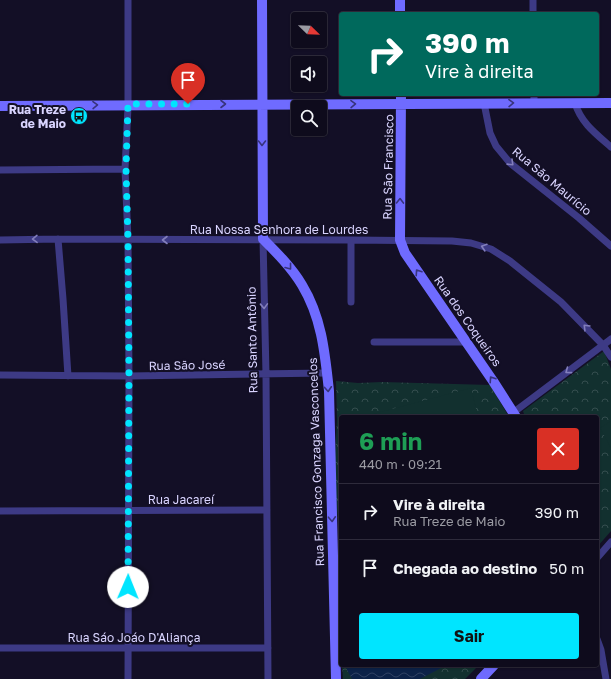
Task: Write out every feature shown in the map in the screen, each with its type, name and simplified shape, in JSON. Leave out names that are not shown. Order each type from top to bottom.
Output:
[{"type":"street","points":[[128,0],[128,104],[126,169],[129,376],[128,679]]},
{"type":"street","name":"Rua Santo Antônio","points":[[262,0],[262,239],[266,374],[268,679]]},
{"type":"street","points":[[400,0],[400,12]]},
{"type":"street","points":[[533,0],[533,12]]},
{"type":"street","points":[[0,106],[262,104],[401,99],[484,103],[534,98],[575,103],[611,103]]},
{"type":"street","name":"Rua São Francisco","points":[[400,240],[401,99]]},
{"type":"street","name":"Rua São Maurício","points":[[484,103],[490,133],[496,146],[510,163],[579,218],[611,246]]},
{"type":"street","points":[[575,103],[578,113],[589,128],[611,147]]},
{"type":"street","points":[[0,170],[126,169]]},
{"type":"street","points":[[58,239],[68,376]]},
{"type":"street","name":"Rua Nossa Senhora de Lourdes","points":[[0,240],[262,239],[400,240],[471,243],[491,249],[510,261],[561,302],[603,345],[611,357]]},
{"type":"street","name":"Rua Francisco Gonzaga Vasconcelos","points":[[262,239],[287,264],[306,292],[320,327],[329,391],[336,679]]},
{"type":"street","points":[[351,240],[351,302]]},
{"type":"street","name":"Rua dos Coqueiros","points":[[400,240],[405,253],[515,414]]},
{"type":"street","points":[[515,414],[611,339]]},
{"type":"street","points":[[374,342],[466,342]]},
{"type":"street","name":"Rua São José","points":[[0,376],[327,373]]},
{"type":"street","name":"Rua Jacareí","points":[[0,511],[266,510]]},
{"type":"street","points":[[599,556],[611,542]]},
{"type":"street","points":[[599,644],[606,679]]},
{"type":"street","name":"Rua Sáo Joáo D'Aliança","points":[[0,648],[268,648]]},
{"type":"street","points":[[481,679],[492,667]]},
{"type":"green space","points":[[604,351],[611,369],[611,531],[599,545],[599,415],[524,415],[523,411]]},
{"type":"green space","points":[[336,381],[358,383],[382,382],[490,385],[508,415],[339,415],[339,531],[336,499],[335,457],[337,420]]},
{"type":"green space","points":[[471,388],[478,415],[370,415]]},
{"type":"green space","points":[[611,421],[611,448],[600,428]]},
{"type":"green space","points":[[342,667],[477,667],[465,679],[343,679]]},
{"type":"water","points":[[346,667],[443,667],[420,679],[352,679]]},
{"type":"place","name":"Rua Treze de Maio","points":[[79,116]]},
{"type":"route","points":[[128,587],[129,376],[126,169],[128,104],[188,104]]}]
